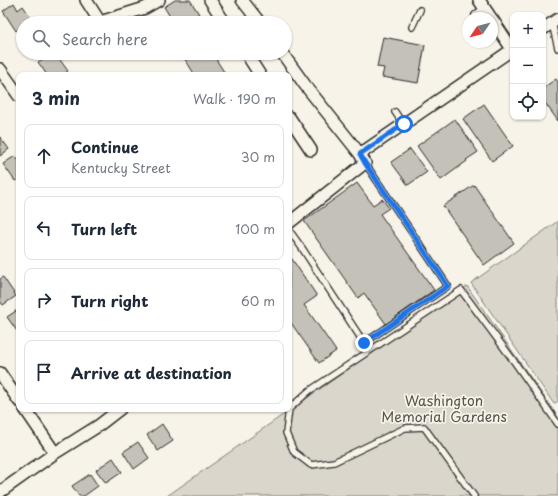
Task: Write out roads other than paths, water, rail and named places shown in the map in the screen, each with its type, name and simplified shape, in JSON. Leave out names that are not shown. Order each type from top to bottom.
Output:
[{"type":"street","points":[[86,0],[96,16]]},
{"type":"street","points":[[119,16],[145,8],[159,0]]},
{"type":"street","points":[[210,0],[220,16]]},
{"type":"street","points":[[242,0],[255,16]]},
{"type":"street","points":[[498,28],[511,48]]},
{"type":"street","points":[[292,220],[404,124],[510,50]]},
{"type":"street","points":[[250,60],[258,72]]},
{"type":"street","points":[[287,60],[363,158]]},
{"type":"street","points":[[0,69],[16,92]]},
{"type":"street","points":[[292,121],[312,150]]},
{"type":"street","points":[[0,373],[16,397]]},
{"type":"street","points":[[27,412],[55,453]]},
{"type":"street","points":[[0,492],[55,453],[98,426],[116,412]]},
{"type":"lane","points":[[412,27],[420,10]]},
{"type":"lane","points":[[551,24],[558,48]]},
{"type":"lane","points":[[395,112],[404,124]]},
{"type":"lane","points":[[292,234],[364,343],[448,286],[363,158]]},
{"type":"lane","points":[[292,406],[309,391],[461,290],[558,424]]},
{"type":"lane","points":[[289,412],[286,433],[294,452],[311,465],[334,462],[405,428],[424,427],[474,496]]},
{"type":"park label","name":"Washington Memorial Gardens","points":[[444,410]]}]
